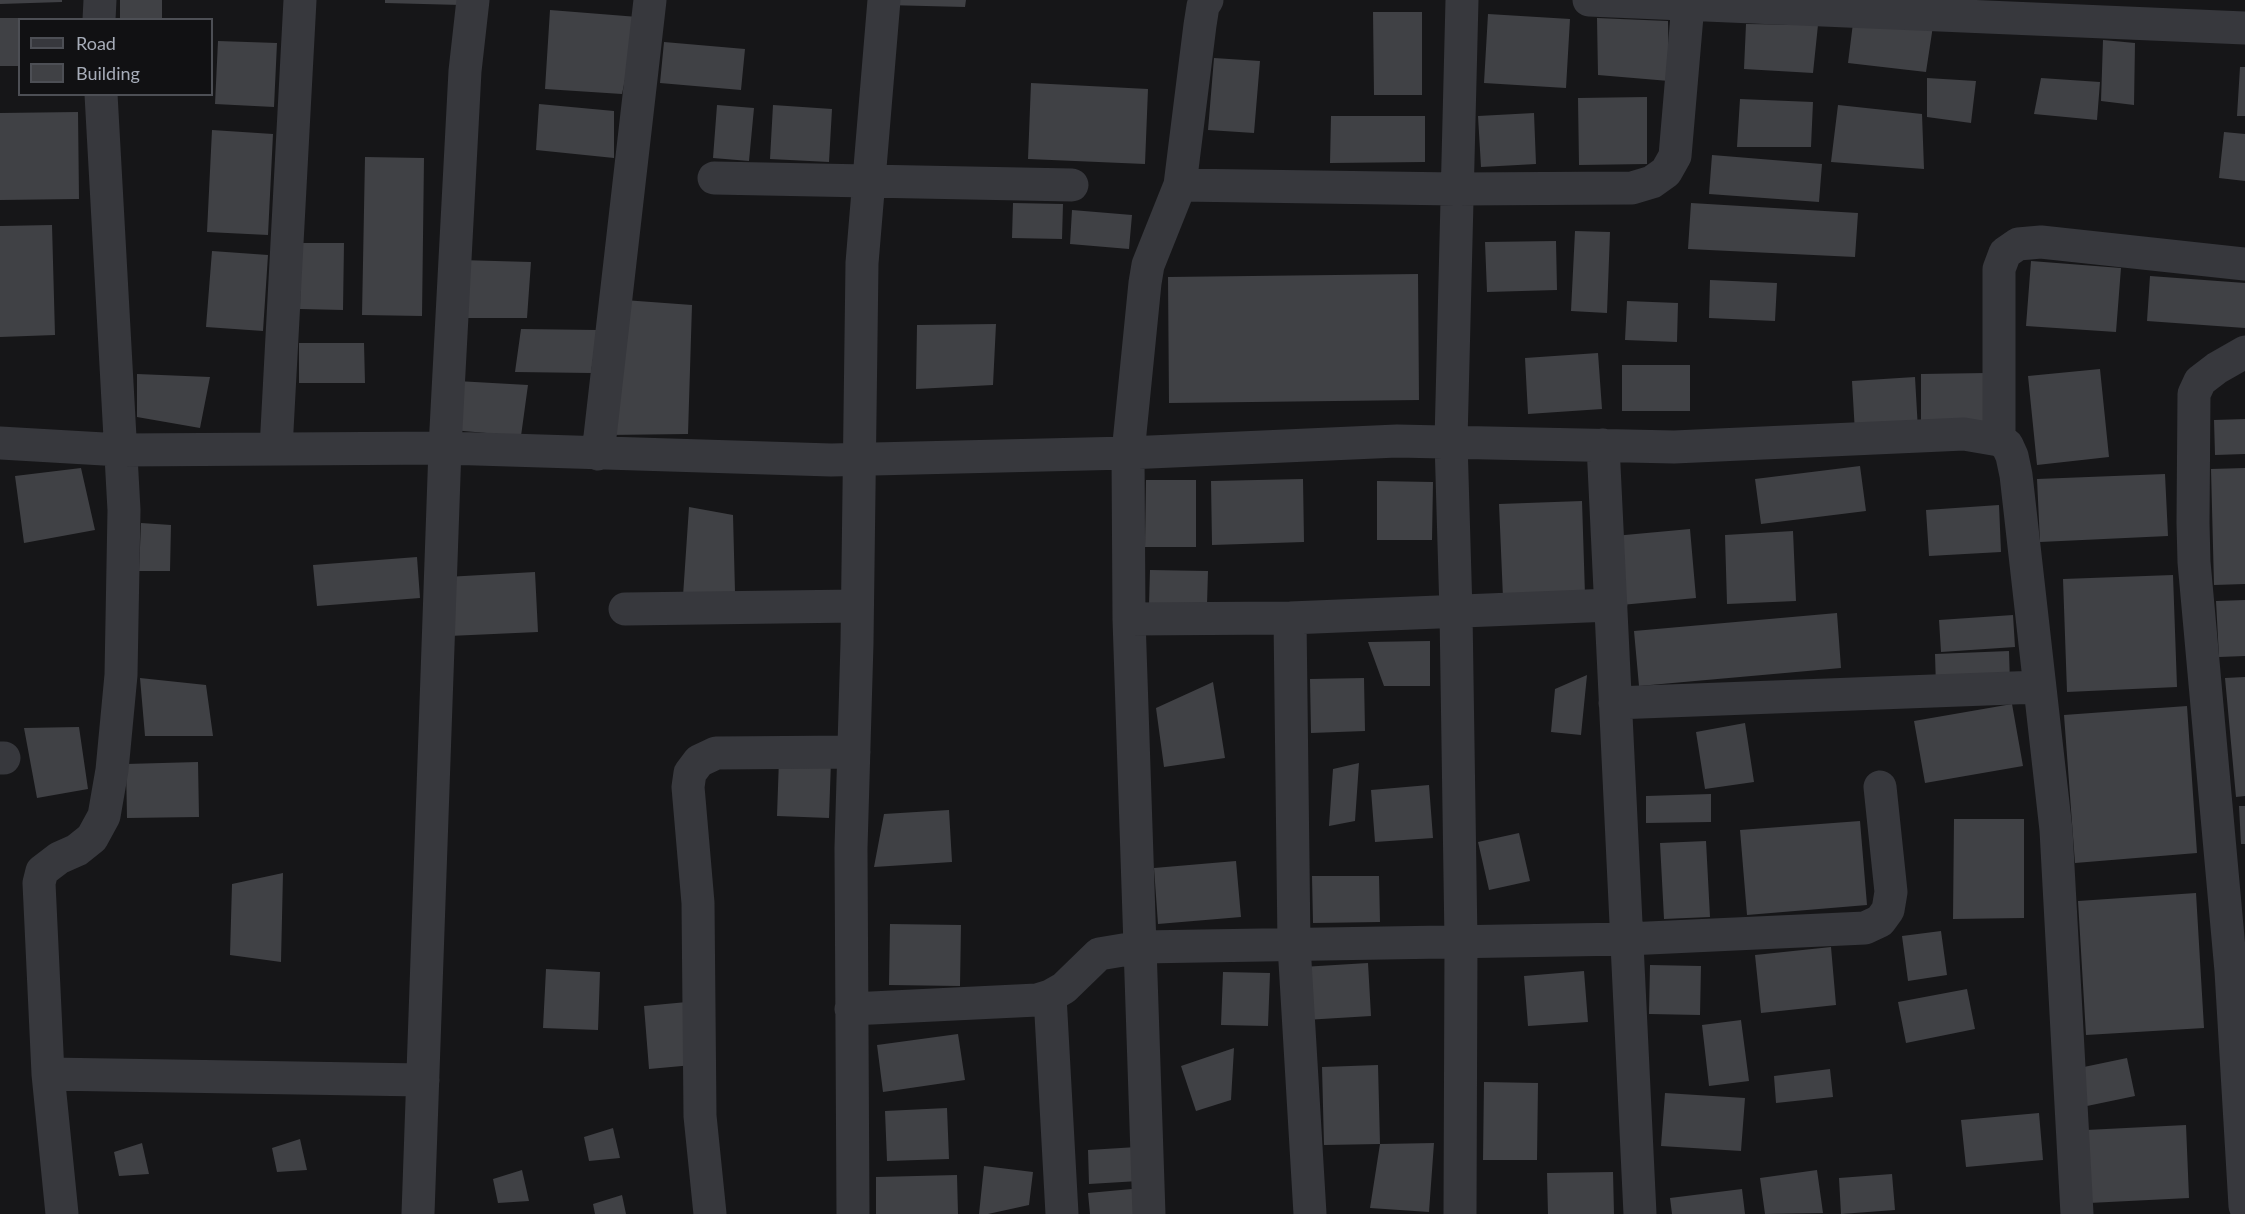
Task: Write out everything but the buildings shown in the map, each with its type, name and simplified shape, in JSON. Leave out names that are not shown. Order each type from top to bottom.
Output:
[{"type":"street","points":[[99,18],[100,0]]},
{"type":"street","points":[[276,449],[300,0]]},
{"type":"street","points":[[418,1214],[445,448],[465,71],[473,0]]},
{"type":"street","points":[[598,454],[650,0]]},
{"type":"street","points":[[853,1214],[851,848],[862,263],[884,0]]},
{"type":"street","points":[[1149,1214],[1129,619],[1128,453],[1145,283],[1154,250],[1180,185],[1200,25],[1203,6],[1207,0]]},
{"type":"street","points":[[1460,1214],[1461,942],[1451,441],[1462,0]]},
{"type":"street","points":[[1589,0],[2239,19]]},
{"type":"street","points":[[1180,185],[1456,189],[1632,188],[1652,182],[1666,172],[1675,156],[1688,4]]},
{"type":"street","points":[[62,1214],[48,1074],[39,883],[42,871],[92,838],[104,816],[112,770],[121,675],[124,510],[101,96]]},
{"type":"street","points":[[714,178],[1072,185]]},
{"type":"street","points":[[1999,440],[1999,269],[2005,253],[2018,244],[2041,242],[2245,264]]},
{"type":"street","points":[[2245,352],[2200,381],[2194,394],[2193,512],[2193,562],[2231,971],[2245,1206]]},
{"type":"street","points":[[0,443],[121,450],[445,448],[598,454],[858,459],[1128,453],[1397,441],[1674,447],[1964,434],[1999,440],[2007,446],[2012,456],[2016,475],[2056,830],[2077,1214]]},
{"type":"street","points":[[1603,445],[1640,1214]]},
{"type":"street","points":[[1129,619],[1290,618],[1611,605]]},
{"type":"street","points":[[625,609],[857,606]]},
{"type":"street","points":[[1290,618],[1294,945],[1310,1214]]},
{"type":"street","points":[[1615,703],[2039,687]]},
{"type":"street","points":[[710,1214],[700,1116],[698,903],[688,787],[690,773],[699,761],[717,753],[854,752]]},
{"type":"street","points":[[851,1009],[1037,999],[1050,996],[1064,988],[1099,954],[1141,947],[1627,939],[1864,928],[1880,921],[1888,910],[1891,892],[1880,787]]},
{"type":"street","points":[[1050,996],[1062,1214]]},
{"type":"street","points":[[48,1074],[423,1080]]}]
